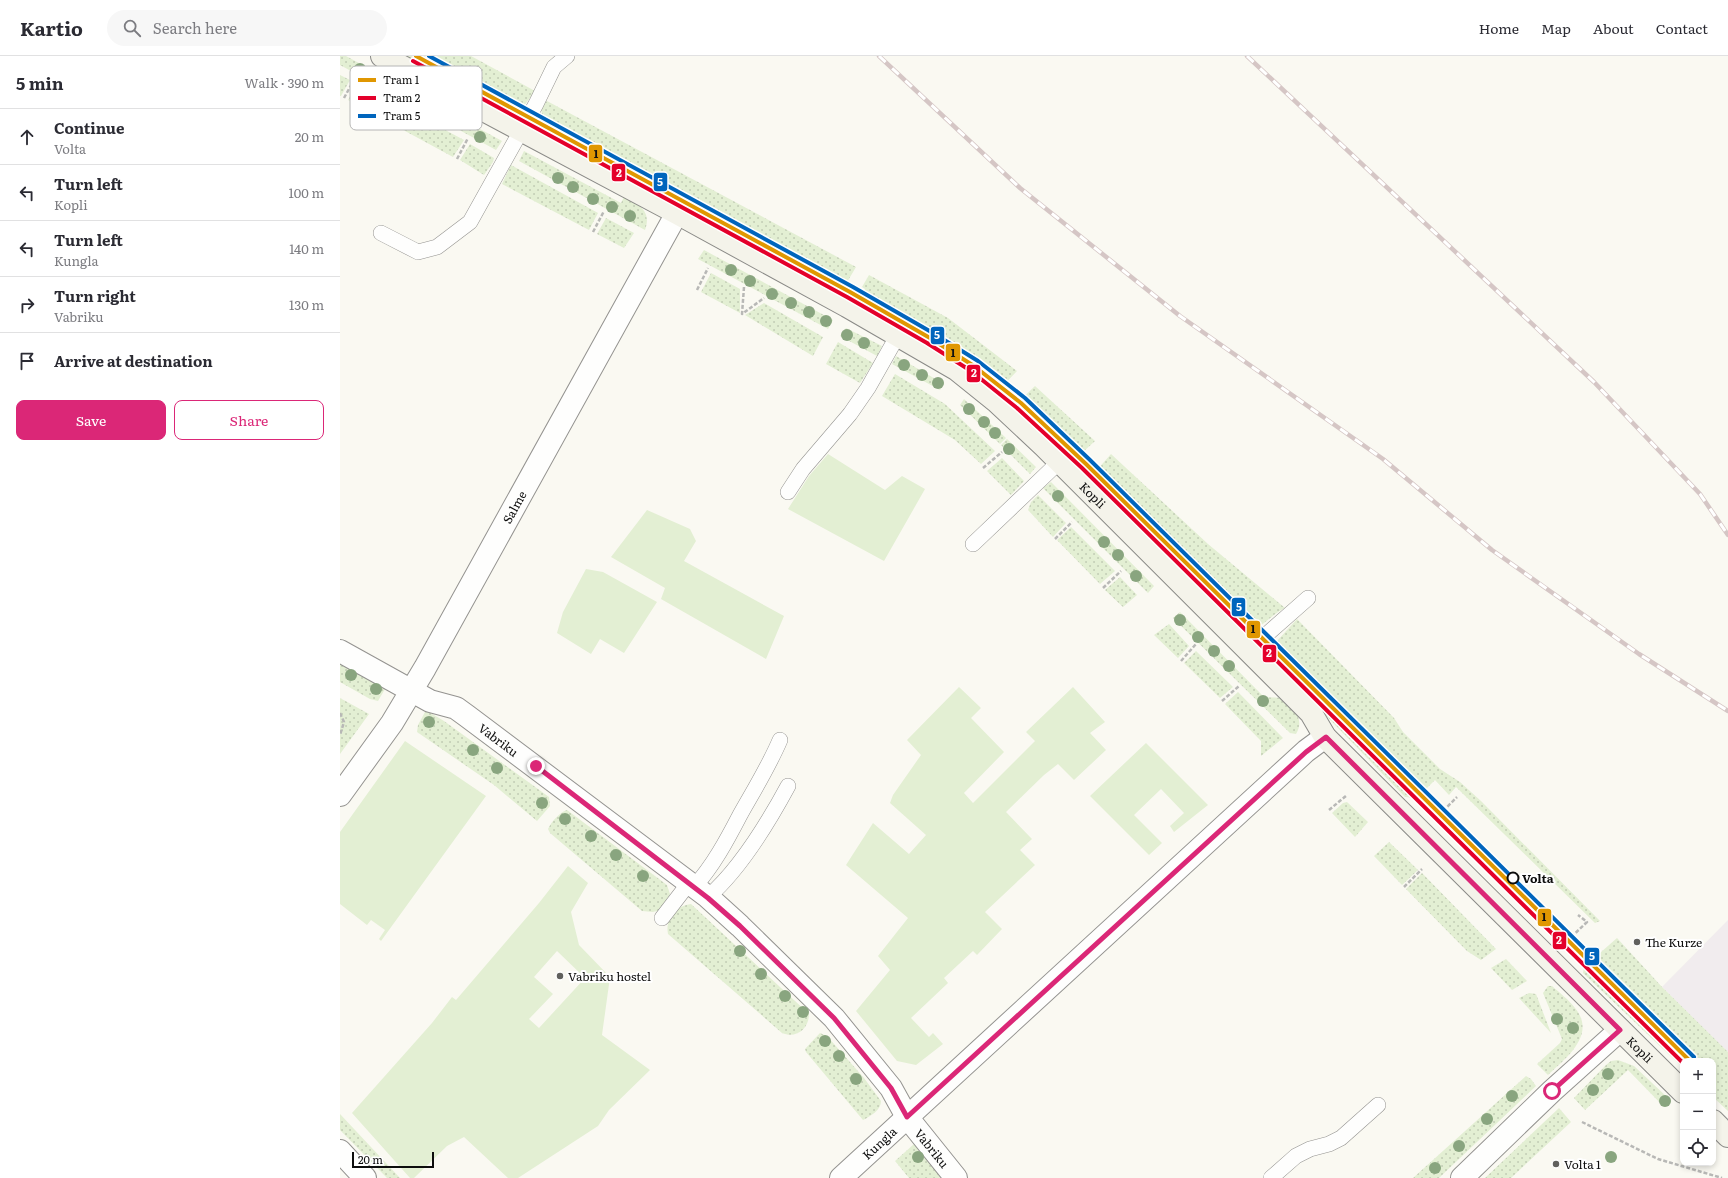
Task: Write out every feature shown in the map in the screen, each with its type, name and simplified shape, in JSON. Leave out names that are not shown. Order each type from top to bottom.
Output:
[{"type":"street","name":"Kopli","points":[[382,56],[401,66]]},
{"type":"street","name":"Kopli","points":[[482,110],[677,213],[898,335],[956,369],[997,402],[1249,650],[1311,713],[1326,737],[1680,1089]]},
{"type":"street","name":"Salme","points":[[340,795],[392,723],[412,691],[677,213]]},
{"type":"street","name":"Vabriku","points":[[340,651],[393,679],[430,701],[456,708],[697,889],[783,967],[834,1018],[891,1088],[907,1117],[956,1178]]},
{"type":"street","name":"Kungla","points":[[841,1178],[1300,757],[1326,737]]},
{"type":"street","points":[[1462,1178],[1552,1091],[1620,1030]]},
{"type":"street","points":[[1716,1124],[1728,1136]]},
{"type":"street","points":[[340,1151],[365,1178]]},
{"type":"lane","points":[[381,233],[418,252],[437,247],[470,222],[521,131],[554,67],[567,56]]},
{"type":"lane","points":[[788,492],[803,469],[850,414],[868,388],[898,335]]},
{"type":"lane","points":[[973,544],[1059,462]]},
{"type":"lane","points":[[1249,650],[1308,598]]},
{"type":"lane","points":[[662,918],[697,889],[772,760],[780,740]]},
{"type":"lane","points":[[697,889],[722,885],[774,812],[788,786]]},
{"type":"lane","points":[[1271,1178],[1296,1156],[1310,1149],[1329,1144],[1341,1138],[1378,1105]]},
{"type":"path","points":[[344,98],[350,87]]},
{"type":"path","points":[[456,159],[468,138]]},
{"type":"path","points":[[593,232],[604,211]]},
{"type":"path","points":[[697,290],[708,268]]},
{"type":"path","points":[[744,287],[742,314],[764,298]]},
{"type":"path","points":[[983,468],[1002,452]]},
{"type":"path","points":[[1055,538],[1072,522]]},
{"type":"path","points":[[1103,588],[1121,571]]},
{"type":"path","points":[[1181,661],[1196,644]]},
{"type":"path","points":[[1222,701],[1238,686]]},
{"type":"path","points":[[340,713],[344,722],[340,735]]},
{"type":"path","points":[[1329,810],[1347,794]]},
{"type":"path","points":[[1404,887],[1422,869]]},
{"type":"path","points":[[1582,1122],[1658,1159],[1722,1178]]},
{"type":"shaded area","points":[[1728,920],[1728,1052],[1662,987]]},
{"type":"green space","points":[[340,56],[346,56],[364,66],[350,66],[350,70],[340,65]]},
{"type":"green space","points":[[405,56],[471,56],[535,91],[516,117],[482,98],[482,66],[423,66]]},
{"type":"green space","points":[[340,75],[350,80],[341,96],[340,96]]},
{"type":"green space","points":[[547,101],[856,267],[840,294],[538,129],[538,120],[542,112],[539,108]]},
{"type":"green space","points":[[403,130],[445,130],[464,140],[453,157]]},
{"type":"green space","points":[[459,130],[482,130],[502,141],[496,150]]},
{"type":"green space","points":[[470,144],[494,158],[484,175],[460,160]]},
{"type":"green space","points":[[524,151],[621,203],[624,197],[635,202],[643,209],[647,218],[645,230],[519,161]]},
{"type":"green space","points":[[511,165],[598,213],[589,230],[502,184]]},
{"type":"green space","points":[[606,218],[634,233],[624,248],[597,234]]},
{"type":"green space","points":[[704,250],[833,320],[828,329],[698,259]]},
{"type":"green space","points":[[711,273],[740,289],[740,313],[701,292]]},
{"type":"green space","points":[[869,275],[948,318],[1017,371],[997,392],[858,303],[865,289],[862,287]]},
{"type":"green space","points":[[764,303],[823,337],[813,356],[745,315]]},
{"type":"green space","points":[[846,328],[882,346],[877,356],[840,336]]},
{"type":"green space","points":[[838,342],[873,363],[860,383],[826,364]]},
{"type":"green space","points":[[896,356],[944,384],[940,390],[892,364]]},
{"type":"green space","points":[[895,374],[945,404],[995,451],[981,464],[955,440],[882,396]]},
{"type":"green space","points":[[1035,386],[1095,441],[1071,463],[1013,407]]},
{"type":"green space","points":[[964,399],[1006,438],[1000,444],[960,405]]},
{"type":"green space","points":[[1007,439],[1036,467],[1030,474],[1001,445]]},
{"type":"green space","points":[[828,454],[885,490],[902,476],[925,489],[884,561],[788,509],[809,476]]},
{"type":"green space","points":[[1111,454],[1208,544],[1285,608],[1255,629],[1245,632],[1089,479]]},
{"type":"green space","points":[[1002,458],[1024,481],[1011,495],[987,471]]},
{"type":"green space","points":[[1051,482],[1154,586],[1148,593],[1043,488]]},
{"type":"green space","points":[[1038,495],[1066,523],[1053,537],[1028,510],[1031,502]]},
{"type":"green space","points":[[647,510],[690,529],[696,541],[684,561],[784,616],[766,659],[661,599],[665,588],[611,557]]},
{"type":"green space","points":[[1071,527],[1115,571],[1100,584],[1057,540]]},
{"type":"green space","points":[[586,569],[603,572],[657,602],[624,653],[600,639],[591,654],[557,633],[563,612]]},
{"type":"green space","points":[[1120,577],[1137,595],[1123,607],[1105,590]]},
{"type":"green space","points":[[1180,612],[1264,697],[1284,698],[1295,710],[1299,719],[1296,734],[1290,733],[1173,618]]},
{"type":"green space","points":[[1297,619],[1394,718],[1403,732],[1440,769],[1460,782],[1481,801],[1600,921],[1595,923],[1456,787],[1449,795],[1435,780],[1417,798],[1405,797],[1268,656],[1268,651]]},
{"type":"green space","points":[[1169,624],[1189,646],[1178,658],[1154,635]]},
{"type":"green space","points":[[1196,651],[1233,687],[1220,698],[1184,663]]},
{"type":"green space","points":[[340,660],[382,683],[385,689],[378,701],[370,699],[340,682]]},
{"type":"green space","points":[[959,687],[981,708],[971,718],[1004,752],[964,793],[973,803],[1035,741],[1026,732],[1073,687],[1105,722],[1090,733],[1106,750],[1074,780],[1058,764],[1044,775],[1006,812],[1032,839],[1020,850],[1035,865],[985,912],[1002,929],[977,955],[973,951],[944,978],[948,983],[911,1018],[929,1037],[933,1033],[943,1044],[916,1065],[897,1061],[856,1011],[890,970],[878,956],[908,918],[846,865],[873,823],[909,854],[926,835],[890,803],[893,795],[921,755],[907,740]]},
{"type":"green space","points":[[1238,692],[1283,738],[1261,756],[1261,741],[1225,704]]},
{"type":"green space","points":[[340,698],[369,714],[340,754]]},
{"type":"green space","points":[[425,712],[429,712],[444,721],[549,797],[550,806],[537,821],[494,785],[417,732],[418,725]]},
{"type":"green space","points":[[405,741],[486,796],[381,941],[379,939],[385,930],[371,920],[367,925],[340,904],[340,832]]},
{"type":"green space","points":[[1146,743],[1208,805],[1174,832],[1170,826],[1184,813],[1161,789],[1134,815],[1162,843],[1149,855],[1090,796]]},
{"type":"green space","points":[[1347,802],[1368,822],[1355,837],[1332,813],[1343,803]]},
{"type":"green space","points":[[567,810],[667,885],[670,894],[661,910],[653,912],[642,911],[550,833],[548,829],[552,823],[559,815]]},
{"type":"green space","points":[[1389,842],[1418,870],[1402,885],[1374,856]]},
{"type":"green space","points":[[568,866],[588,883],[571,912],[579,945],[610,977],[602,1035],[650,1070],[609,1110],[598,1126],[518,1178],[508,1178],[464,1137],[447,1146],[414,1178],[410,1178],[352,1113],[432,1023],[452,997],[456,1000],[539,903]],"holes":[[[557,951],[585,978],[539,1028],[529,1019],[553,994],[534,977]]]},
{"type":"green space","points":[[1422,873],[1496,949],[1481,960],[1467,951],[1406,889]]},
{"type":"green space","points":[[691,904],[809,1014],[807,1024],[801,1031],[792,1035],[782,1033],[668,934],[668,923],[676,910]]},
{"type":"green space","points":[[1617,938],[1662,987],[1728,1052],[1728,1111],[1716,1100],[1716,1058],[1680,1058],[1680,1065],[1583,973],[1584,967]]},
{"type":"green space","points":[[1506,959],[1527,981],[1512,990],[1491,968]]},
{"type":"green space","points":[[1548,986],[1552,986],[1573,1005],[1581,1018],[1583,1027],[1581,1037],[1576,1045],[1563,1061],[1548,1075],[1537,1064],[1560,1043],[1562,1039],[1543,993]]},
{"type":"green space","points":[[1529,993],[1536,994],[1551,1033],[1519,998]]},
{"type":"green space","points":[[820,1033],[827,1036],[864,1078],[881,1101],[881,1104],[872,1115],[863,1120],[806,1052],[805,1049]]},
{"type":"green space","points":[[1618,1060],[1634,1066],[1668,1098],[1667,1104],[1664,1107],[1628,1070],[1585,1110],[1574,1098],[1606,1065],[1611,1061]]},
{"type":"green space","points":[[1526,1076],[1531,1079],[1536,1086],[1439,1178],[1413,1178]]},
{"type":"green space","points":[[1559,1108],[1571,1122],[1511,1178],[1485,1178]]},
{"type":"green space","points":[[340,1114],[400,1178],[387,1178],[340,1130]]},
{"type":"green space","points":[[914,1144],[943,1178],[909,1178],[895,1161]]},
{"type":"railway","points":[[879,56],[1020,188],[1180,316],[1383,459],[1492,550],[1639,654],[1728,711]]},
{"type":"railway","points":[[1247,56],[1594,382],[1700,494],[1728,535]]},
{"type":"tram line","name":"1","points":[[416,56],[434,66]]},
{"type":"tram line","name":"5","points":[[429,56],[447,66]]},
{"type":"tram line","name":"2","points":[[413,61],[422,66]]},
{"type":"tram line","name":"5","points":[[482,85],[853,287],[933,333],[978,361],[1025,398],[1090,460],[1694,1057]]},
{"type":"tram line","name":"1","points":[[482,92],[850,292],[930,338],[974,366],[1021,403],[1086,464],[1687,1058]]},
{"type":"tram line","name":"2","points":[[482,99],[847,297],[927,343],[971,371],[1017,408],[1082,468],[1680,1060]]},
{"type":"place","name":"Volta","points":[[1513,878]]},
{"type":"place","name":"The Kurze","points":[[1637,942]]},
{"type":"place","name":"Vabriku hostel","points":[[560,976]]},
{"type":"place","name":"Volta 1","points":[[1556,1164]]},
{"type":"route","points":[[536,766],[708,898],[740,926],[834,1018],[891,1088],[907,1117],[1306,752],[1326,737],[1620,1030],[1552,1091]]}]
